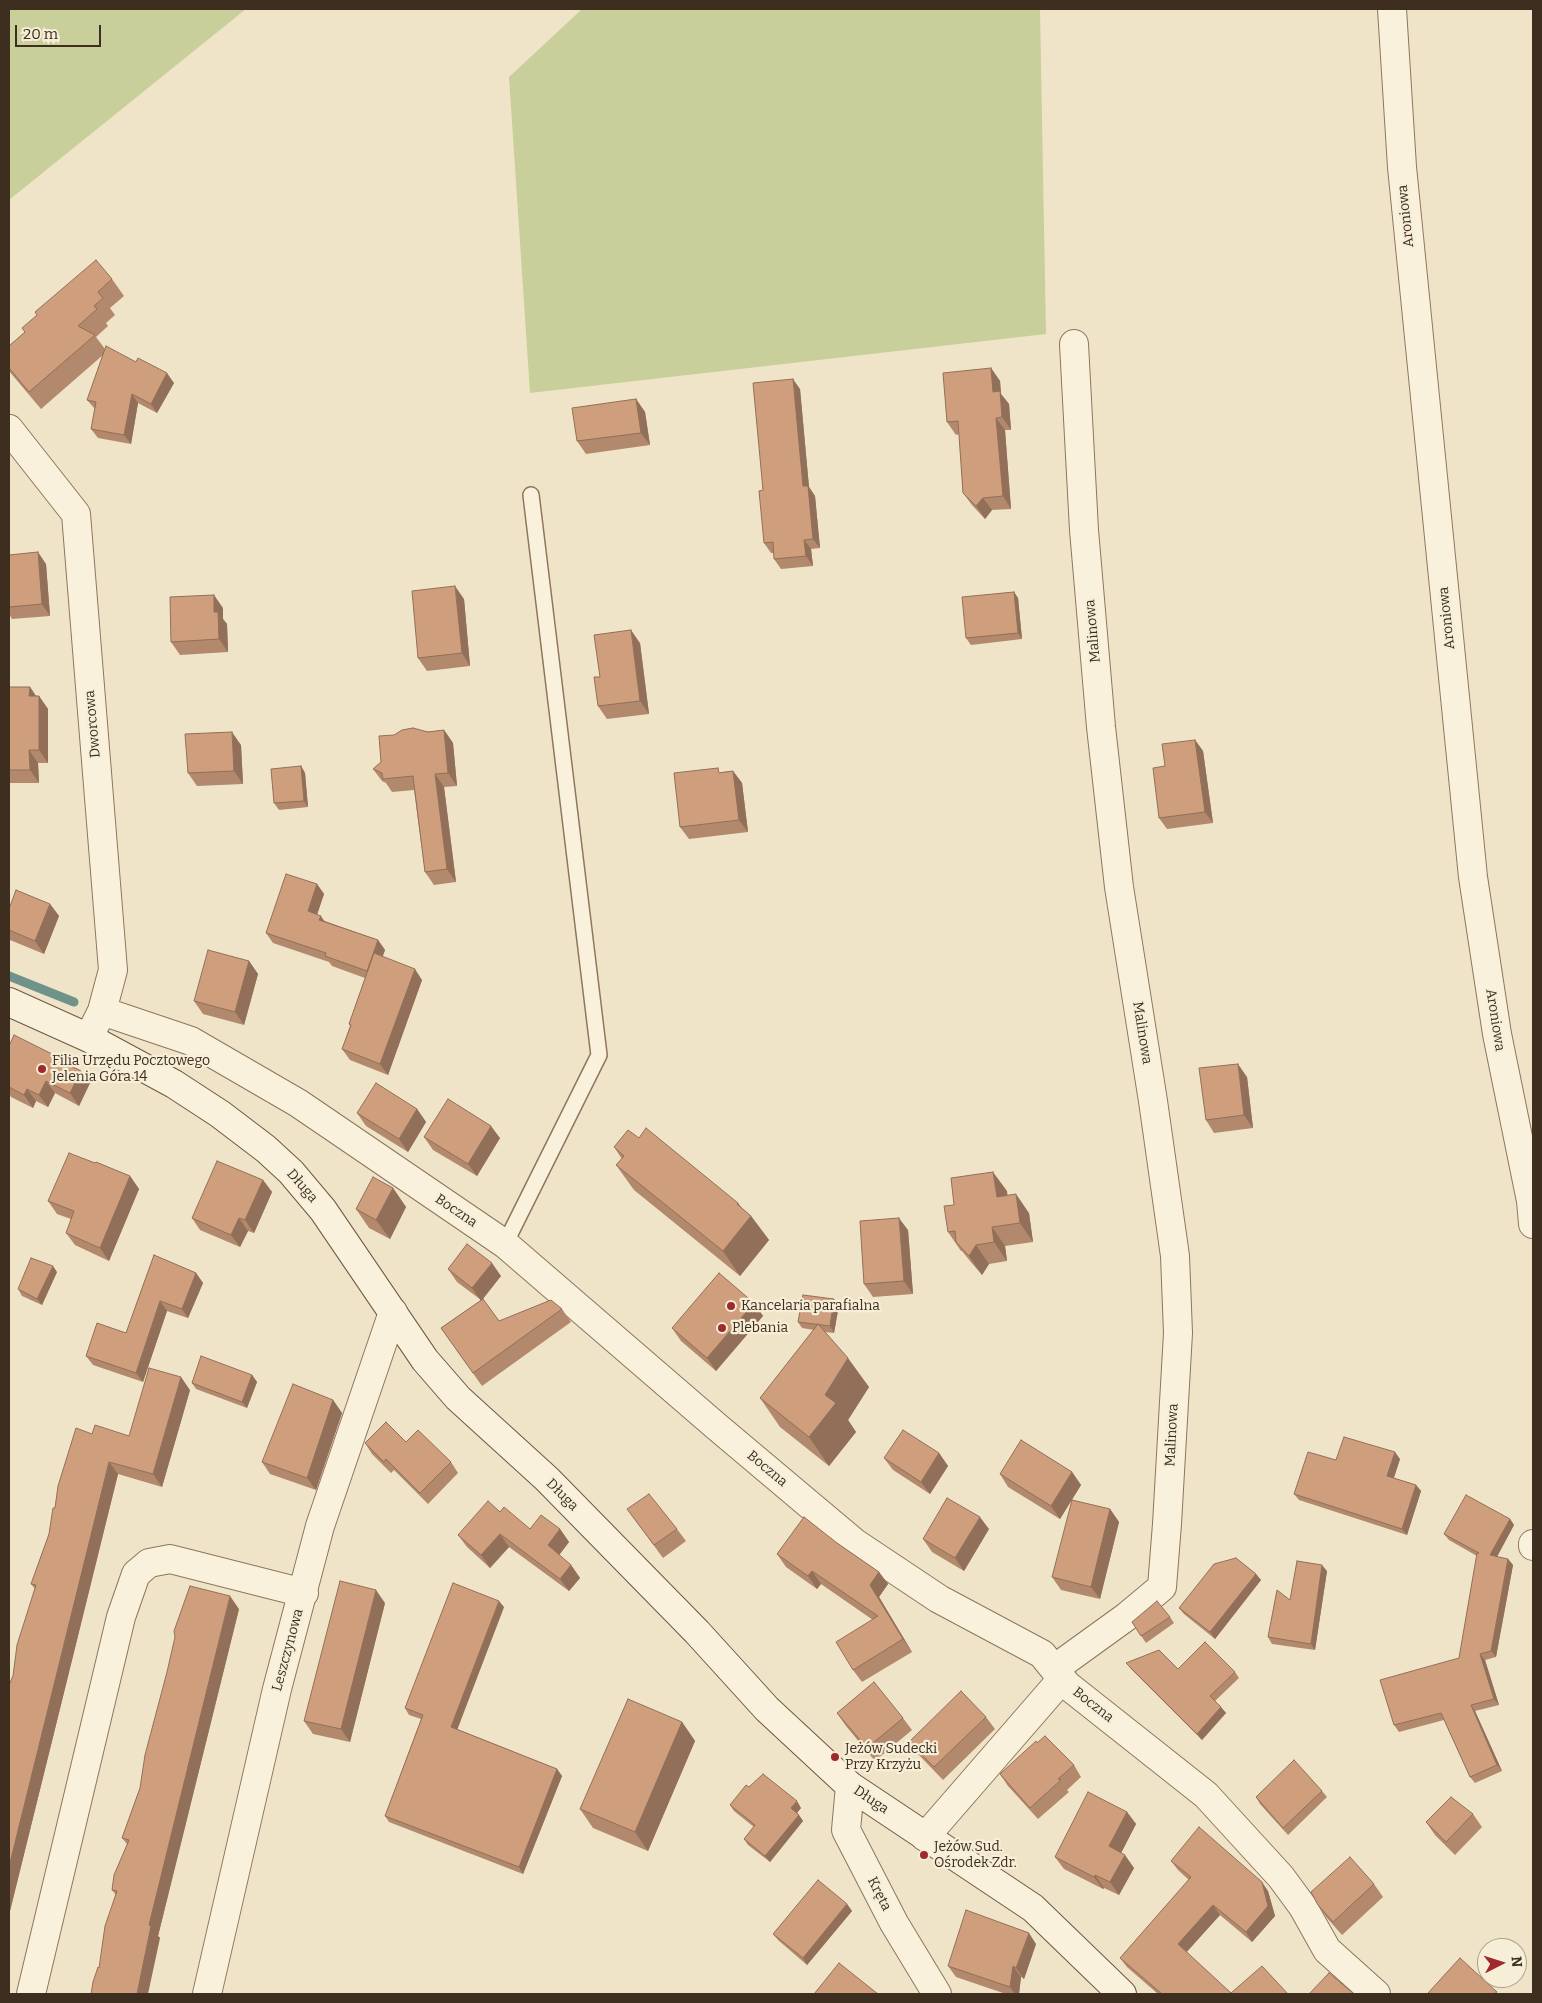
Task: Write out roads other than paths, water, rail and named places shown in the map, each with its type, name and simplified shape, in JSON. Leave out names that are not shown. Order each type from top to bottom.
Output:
[{"type":"street","name":"Aroniowa","points":[[1392,9],[1402,167],[1473,877],[1497,1034],[1531,1201],[1533,1224]]},
{"type":"street","name":"Malinowa","points":[[925,1836],[1016,1733],[1058,1674],[1162,1587],[1178,1333],[1175,1256],[1153,1101],[1119,887],[1101,727],[1084,530],[1074,344]]},
{"type":"street","name":"Dworcowa","points":[[9,429],[76,514],[113,970],[102,1011],[89,1038]]},
{"type":"street","name":"Długa","points":[[9,1002],[89,1038],[174,1084],[220,1114],[266,1149],[291,1172],[323,1210],[425,1360],[458,1398],[547,1480],[696,1632],[767,1708],[850,1786],[1033,1908],[1122,1994]]},
{"type":"street","name":"Boczna","points":[[102,1011],[191,1041],[298,1103],[505,1244],[855,1543],[939,1599],[1042,1654],[1067,1685],[1206,1795],[1281,1877],[1303,1907],[1327,1950],[1376,1994]]},
{"type":"street","name":"Leszczynowa","points":[[207,1994],[277,1689],[327,1502],[393,1312]]},
{"type":"street","points":[[31,1994],[121,1616],[136,1574],[149,1563],[170,1559],[304,1593]]},
{"type":"street","name":"Kręta","points":[[850,1786],[846,1830],[894,1923],[938,1994]]},
{"type":"lane","points":[[505,1244],[599,1055],[531,495]]},
{"type":"waterway","points":[[9,976],[74,1002]]},
{"type":"place","name":"Filia Urzędu Pocztowego Jelenia Góra 14","points":[[42,1069]]},
{"type":"place","name":"Kancelaria parafialna","points":[[731,1306]]},
{"type":"place","name":"Plebania","points":[[722,1328]]},
{"type":"place","name":"Jeżów Sudecki Przy Krzyżu","points":[[835,1757]]},
{"type":"place","name":"Jeżów Sud. Ośrodek Zdr.","points":[[924,1855]]}]
